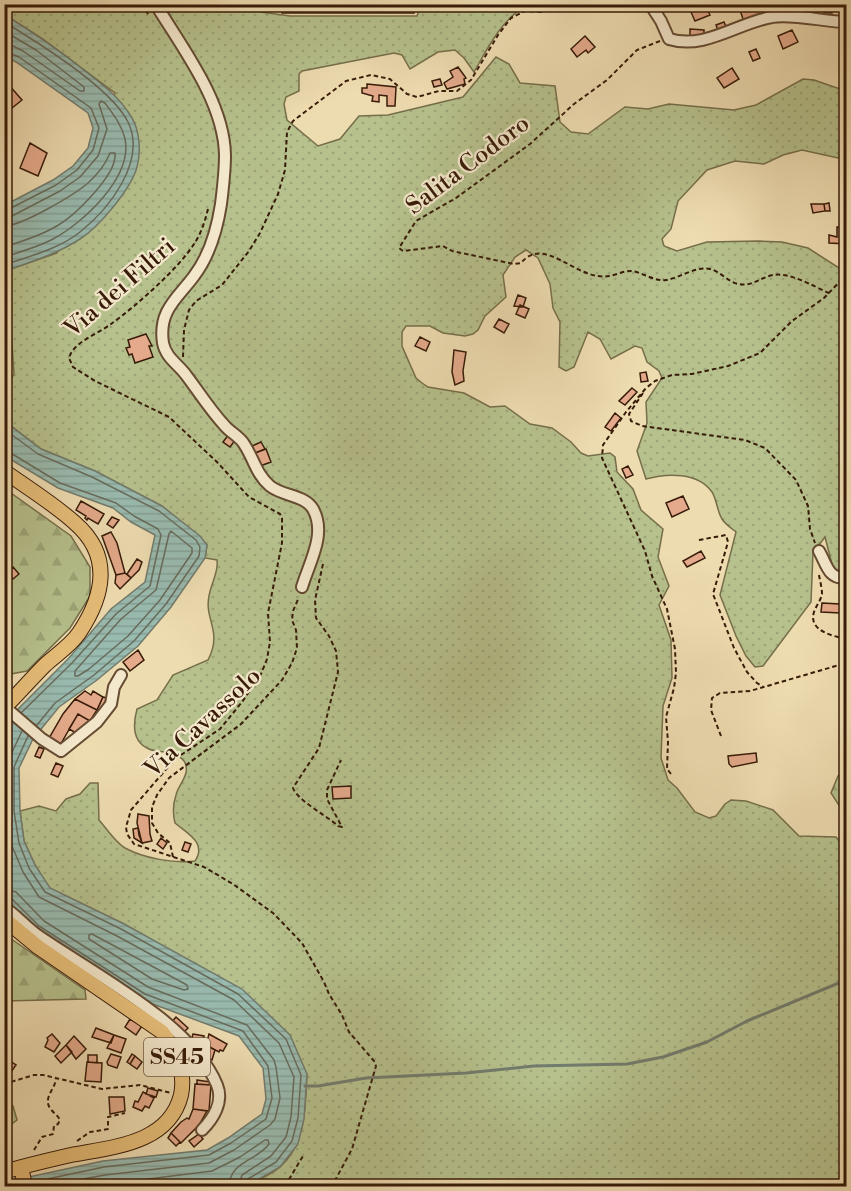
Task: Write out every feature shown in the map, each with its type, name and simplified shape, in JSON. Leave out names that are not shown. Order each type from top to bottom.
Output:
[{"type":"main road","points":[[4,471],[76,523],[94,546],[102,572],[101,587],[96,602],[78,635],[45,666],[7,709]]},
{"type":"main road","name":"SS45","points":[[4,919],[38,947],[162,1032],[174,1049],[182,1075],[182,1091],[178,1104],[169,1120],[159,1129],[130,1144],[70,1156],[23,1176],[4,1172]]},
{"type":"street","points":[[158,4],[158,8],[205,87],[220,124],[225,153],[218,223],[209,252],[194,276],[174,298],[165,313],[164,342],[172,362],[183,371],[212,412],[244,442],[260,476],[272,488],[298,498],[313,508],[318,525],[317,544],[302,587]]},
{"type":"street","points":[[650,4],[669,39],[692,42],[721,35],[774,16],[846,22]]},
{"type":"street","points":[[819,551],[830,573],[834,577],[846,578]]},
{"type":"street","points":[[7,709],[42,740],[59,750],[64,749],[97,722],[111,704],[114,687],[121,675]]},
{"type":"street","points":[[4,907],[34,932],[165,1021],[186,1041],[205,1064],[218,1087],[219,1104],[212,1120],[202,1130]]},
{"type":"path","points":[[183,371],[184,330],[189,310],[196,301],[222,285],[260,233],[278,194],[285,171],[287,132],[293,121],[346,81],[371,75],[390,79],[408,94],[417,97],[439,91],[458,91],[471,80],[511,18],[525,10],[541,12],[571,4]]},
{"type":"path","name":"Salita Codoro","points":[[669,39],[637,50],[607,80],[574,104],[530,144],[456,198],[416,221],[399,248],[403,250],[443,246],[452,251],[514,264],[521,263],[527,256],[538,252],[553,255],[582,272],[600,276],[633,271],[664,281],[708,268],[738,284],[751,285],[774,275],[796,279],[829,293]]},
{"type":"path","name":"Via dei Filtri","points":[[210,203],[195,243],[180,263],[113,323],[78,345],[70,353],[69,358],[73,367],[95,381],[169,417],[185,430],[249,497],[280,514],[282,518],[282,543],[268,613],[270,642],[261,674],[220,729],[175,759],[131,810],[126,827],[127,834],[134,844],[204,867],[233,884],[273,913],[309,954],[349,1032],[374,1061],[376,1066],[352,1149],[332,1186]]},
{"type":"path","points":[[671,774],[667,769],[666,717],[676,673],[675,649],[667,609],[652,576],[645,551],[602,458],[603,445],[626,412],[655,381],[672,375],[692,374],[728,366],[760,353],[792,321],[829,293],[846,275]]},
{"type":"path","points":[[646,388],[629,414],[631,421],[642,426],[745,440],[765,448],[775,457],[796,480],[808,506],[810,529],[819,551]]},
{"type":"path","points":[[699,540],[726,535],[728,542],[713,594],[734,648],[747,672],[763,687]]},
{"type":"path","points":[[317,563],[321,561],[323,565],[315,600],[316,618],[336,651],[338,672],[319,748],[293,788],[295,794],[342,827],[327,799],[327,790],[341,760]]},
{"type":"path","points":[[819,574],[822,596],[813,620],[817,628],[830,635],[846,639]]},
{"type":"path","name":"Via Cavassolo","points":[[173,857],[170,843],[158,833],[152,823],[152,807],[157,795],[170,778],[241,724],[282,680],[292,663],[297,648],[292,611],[302,587]]},
{"type":"path","points":[[721,736],[711,710],[712,698],[720,693],[750,691],[846,663]]},
{"type":"path","points":[[163,773],[170,778]]},
{"type":"path","points":[[4,1084],[34,1075],[102,1089],[140,1085],[171,1093],[174,1074],[182,1075]]},
{"type":"path","points":[[38,1143],[42,1137],[53,1134],[54,1126],[60,1120],[49,1108],[48,1101],[56,1079]]},
{"type":"path","points":[[70,1156],[70,1147],[90,1132],[108,1129],[108,1117],[125,1113]]},
{"type":"path","points":[[285,1186],[303,1156]]},
{"type":"green space","points":[[5,4],[260,4],[261,12],[290,16],[417,16],[421,5],[559,5],[535,6],[522,9],[515,14],[495,37],[474,72],[455,50],[438,52],[410,69],[402,55],[394,53],[302,71],[299,74],[299,91],[286,97],[284,104],[287,120],[318,146],[340,139],[359,116],[388,115],[463,97],[496,57],[509,64],[520,83],[555,86],[560,122],[571,132],[588,134],[625,107],[648,109],[669,104],[734,110],[756,105],[803,79],[814,80],[846,91],[846,154],[838,158],[802,150],[783,155],[764,164],[735,161],[707,170],[678,201],[671,229],[662,239],[664,246],[677,251],[707,242],[782,242],[808,248],[839,268],[846,269],[846,574],[834,572],[825,537],[813,553],[811,602],[763,666],[755,667],[746,656],[720,595],[736,532],[722,519],[712,492],[699,481],[682,476],[672,475],[646,479],[637,451],[647,423],[646,402],[662,378],[659,371],[647,362],[642,348],[635,346],[611,359],[600,339],[588,332],[574,367],[566,371],[559,367],[560,322],[553,308],[550,284],[538,258],[526,250],[515,257],[503,275],[506,297],[485,316],[478,330],[473,334],[465,336],[443,333],[430,326],[406,326],[402,332],[402,346],[416,378],[428,387],[464,393],[490,407],[505,406],[530,424],[552,428],[571,442],[581,453],[588,456],[610,453],[615,457],[617,472],[633,489],[641,510],[663,529],[658,557],[669,586],[659,605],[671,640],[672,678],[663,706],[661,758],[668,780],[695,812],[709,818],[716,816],[731,800],[746,801],[773,810],[799,836],[836,837],[846,850],[846,1186],[247,1186],[280,1167],[295,1147],[303,1124],[307,1074],[168,949],[124,924],[49,888],[24,841],[20,811],[39,806],[56,811],[66,799],[80,794],[90,783],[98,783],[99,820],[121,845],[132,852],[159,859],[178,862],[195,861],[199,849],[197,844],[175,823],[174,817],[175,798],[186,774],[186,765],[176,755],[143,746],[135,732],[135,721],[137,709],[157,700],[173,675],[208,660],[214,633],[208,604],[217,560],[205,558],[207,545],[162,506],[95,471],[41,449],[5,421],[5,389],[14,374],[5,271],[57,253],[115,93],[43,39],[5,15]]},
{"type":"green space","points":[[4,488],[71,536],[90,567],[90,596],[70,628],[27,671],[5,675]]},
{"type":"green space","points":[[846,771],[846,813],[831,793],[838,776]]},
{"type":"green space","points":[[4,934],[85,990],[86,999],[5,1001]]},
{"type":"green space","points":[[13,1106],[17,1120],[5,1129],[5,1107]]},
{"type":"water","points":[[5,15],[62,53],[115,96],[135,124],[139,155],[134,176],[128,186],[113,207],[88,233],[62,249],[5,271],[5,205],[53,180],[73,166],[88,148],[93,128],[88,113],[5,56]]},
{"type":"water","points":[[4,421],[41,449],[95,471],[162,506],[200,536],[207,545],[205,558],[171,607],[138,646],[97,680],[59,707],[33,739],[19,768],[20,811],[24,841],[35,865],[50,888],[124,924],[242,989],[290,1035],[307,1074],[304,1119],[298,1144],[280,1167],[247,1186],[5,1186],[5,1182],[103,1161],[207,1150],[262,1114],[266,1099],[263,1068],[239,1036],[142,1000],[35,931],[5,900],[5,722],[68,659],[111,609],[145,582],[155,535],[131,522],[113,508],[58,488],[5,456]]},
{"type":"building","points":[[263,4],[414,4],[414,13],[282,13],[282,10],[263,10]]},
{"type":"building","points":[[762,4],[766,18],[745,25],[740,10]]},
{"type":"building","points":[[779,4],[780,13],[769,14],[768,5]]},
{"type":"building","points":[[824,4],[833,4],[832,13],[824,13]]},
{"type":"building","points":[[706,6],[710,15],[695,21],[691,12]]},
{"type":"building","points":[[797,7],[806,7],[805,14],[797,14]]},
{"type":"building","points":[[724,22],[727,29],[719,33],[716,25]]},
{"type":"building","points":[[690,29],[704,30],[704,38],[690,37]]},
{"type":"building","points":[[792,30],[798,42],[783,49],[778,36]]},
{"type":"building","points":[[585,36],[595,47],[588,53],[586,50],[577,57],[571,49]]},
{"type":"building","points":[[756,49],[760,58],[753,61],[749,52]]},
{"type":"building","points":[[458,67],[466,78],[464,79],[465,84],[447,89],[444,83],[453,77],[450,71]]},
{"type":"building","points":[[732,68],[739,79],[724,88],[717,78]]},
{"type":"building","points":[[440,79],[442,85],[434,87],[432,81]]},
{"type":"building","points":[[8,84],[22,100],[12,108],[4,99],[4,87]]},
{"type":"building","points":[[367,84],[396,87],[395,106],[387,106],[387,96],[379,95],[379,102],[372,101],[373,96],[362,93],[362,88],[367,88]]},
{"type":"building","points":[[30,143],[47,153],[38,176],[20,168]]},
{"type":"building","points":[[829,203],[830,211],[825,211],[824,204]]},
{"type":"building","points":[[811,204],[824,204],[825,211],[813,213]]},
{"type":"building","points":[[837,227],[846,228],[846,244],[829,243],[829,235],[837,237]]},
{"type":"building","points":[[518,295],[526,298],[523,307],[514,306]]},
{"type":"building","points":[[520,305],[529,309],[525,318],[516,314]]},
{"type":"building","points":[[499,319],[509,324],[504,333],[494,327]]},
{"type":"building","points":[[146,334],[152,346],[149,346],[153,357],[135,363],[132,354],[129,355],[126,348],[130,347],[128,340]]},
{"type":"building","points":[[420,337],[430,342],[426,351],[415,346]]},
{"type":"building","points":[[454,350],[466,352],[464,381],[455,385],[452,372]]},
{"type":"building","points":[[646,372],[648,381],[641,382],[640,373]]},
{"type":"building","points":[[632,388],[637,392],[625,405],[619,401]]},
{"type":"building","points":[[615,413],[621,418],[611,431],[605,427]]},
{"type":"building","points":[[229,434],[236,439],[230,447],[223,442]]},
{"type":"building","points":[[261,442],[265,449],[255,453],[252,446]]},
{"type":"building","points":[[266,449],[271,462],[260,466],[255,453]]},
{"type":"building","points":[[628,466],[633,475],[626,478],[622,469]]},
{"type":"building","points":[[683,496],[689,509],[672,517],[666,503]]},
{"type":"building","points":[[81,501],[104,514],[98,524],[88,518],[87,520],[86,516],[76,510]]},
{"type":"building","points":[[112,517],[119,520],[113,528],[107,524]]},
{"type":"building","points":[[111,532],[117,543],[125,573],[116,575],[102,536]]},
{"type":"building","points":[[701,551],[705,558],[687,567],[683,561]]},
{"type":"building","points":[[137,559],[142,562],[139,570],[131,578],[127,574]]},
{"type":"building","points":[[13,567],[19,574],[13,579],[7,572]]},
{"type":"building","points":[[125,573],[131,578],[120,589],[115,583],[116,575]]},
{"type":"building","points":[[822,603],[840,604],[840,613],[821,612]]},
{"type":"building","points":[[138,650],[144,660],[130,671],[123,662]]},
{"type":"building","points":[[85,691],[91,695],[93,691],[103,697],[97,710],[75,699]]},
{"type":"building","points":[[103,697],[107,698],[101,710],[97,710]]},
{"type":"building","points":[[75,699],[97,710],[90,721],[78,714],[59,747],[48,740]]},
{"type":"building","points":[[78,714],[90,721],[76,733],[69,729]]},
{"type":"building","points":[[39,747],[44,749],[40,758],[35,756]]},
{"type":"building","points":[[756,753],[757,762],[732,767],[729,764],[728,756]]},
{"type":"building","points":[[56,763],[63,766],[58,777],[51,774]]},
{"type":"building","points":[[351,786],[351,798],[333,799],[332,787]]},
{"type":"building","points":[[138,814],[149,816],[152,841],[142,843],[137,823]]},
{"type":"building","points":[[138,828],[142,843],[134,838],[133,829]]},
{"type":"building","points":[[161,838],[167,843],[163,849],[157,844]]},
{"type":"building","points":[[185,842],[191,844],[188,852],[182,850]]},
{"type":"building","points":[[176,1017],[188,1028],[183,1033],[172,1022]]},
{"type":"building","points":[[130,1019],[142,1026],[136,1035],[125,1027]]},
{"type":"building","points":[[96,1028],[114,1035],[111,1043],[92,1037]]},
{"type":"building","points":[[52,1034],[60,1043],[54,1052],[45,1047],[47,1038]]},
{"type":"building","points":[[193,1034],[204,1036],[205,1052],[193,1048],[191,1041]]},
{"type":"building","points":[[209,1034],[227,1044],[223,1051],[219,1052],[206,1045]]},
{"type":"building","points":[[114,1035],[126,1039],[121,1053],[107,1048]]},
{"type":"building","points":[[74,1036],[86,1049],[76,1059],[66,1045]]},
{"type":"building","points":[[66,1045],[72,1052],[61,1063],[55,1056]]},
{"type":"building","points":[[206,1045],[215,1050],[212,1060],[205,1057]]},
{"type":"building","points":[[111,1054],[121,1057],[117,1068],[108,1065]]},
{"type":"building","points":[[132,1054],[135,1056],[130,1064],[127,1062]]},
{"type":"building","points":[[88,1055],[97,1055],[97,1063],[88,1062]]},
{"type":"building","points":[[135,1056],[142,1062],[137,1069],[130,1064]]},
{"type":"building","points":[[4,1057],[16,1065],[4,1076]]},
{"type":"building","points":[[87,1062],[102,1063],[101,1082],[85,1081]]},
{"type":"building","points":[[197,1080],[211,1082],[210,1085],[197,1084]]},
{"type":"building","points":[[195,1084],[211,1085],[209,1111],[193,1109]]},
{"type":"building","points":[[148,1088],[158,1091],[156,1097],[146,1094]]},
{"type":"building","points":[[143,1092],[154,1098],[149,1108],[145,1106],[142,1111],[133,1107]]},
{"type":"building","points":[[109,1097],[124,1097],[125,1111],[110,1114]]},
{"type":"building","points":[[193,1109],[207,1111],[199,1125],[181,1143],[171,1133],[181,1122],[189,1119]]},
{"type":"building","points":[[171,1133],[180,1142],[176,1146],[168,1138]]},
{"type":"building","points":[[199,1134],[203,1139],[194,1147],[189,1141]]},
{"type":"waterway","points":[[305,1086],[366,1078],[466,1073],[534,1066],[627,1064],[663,1057],[707,1042],[747,1021],[846,980]]}]
